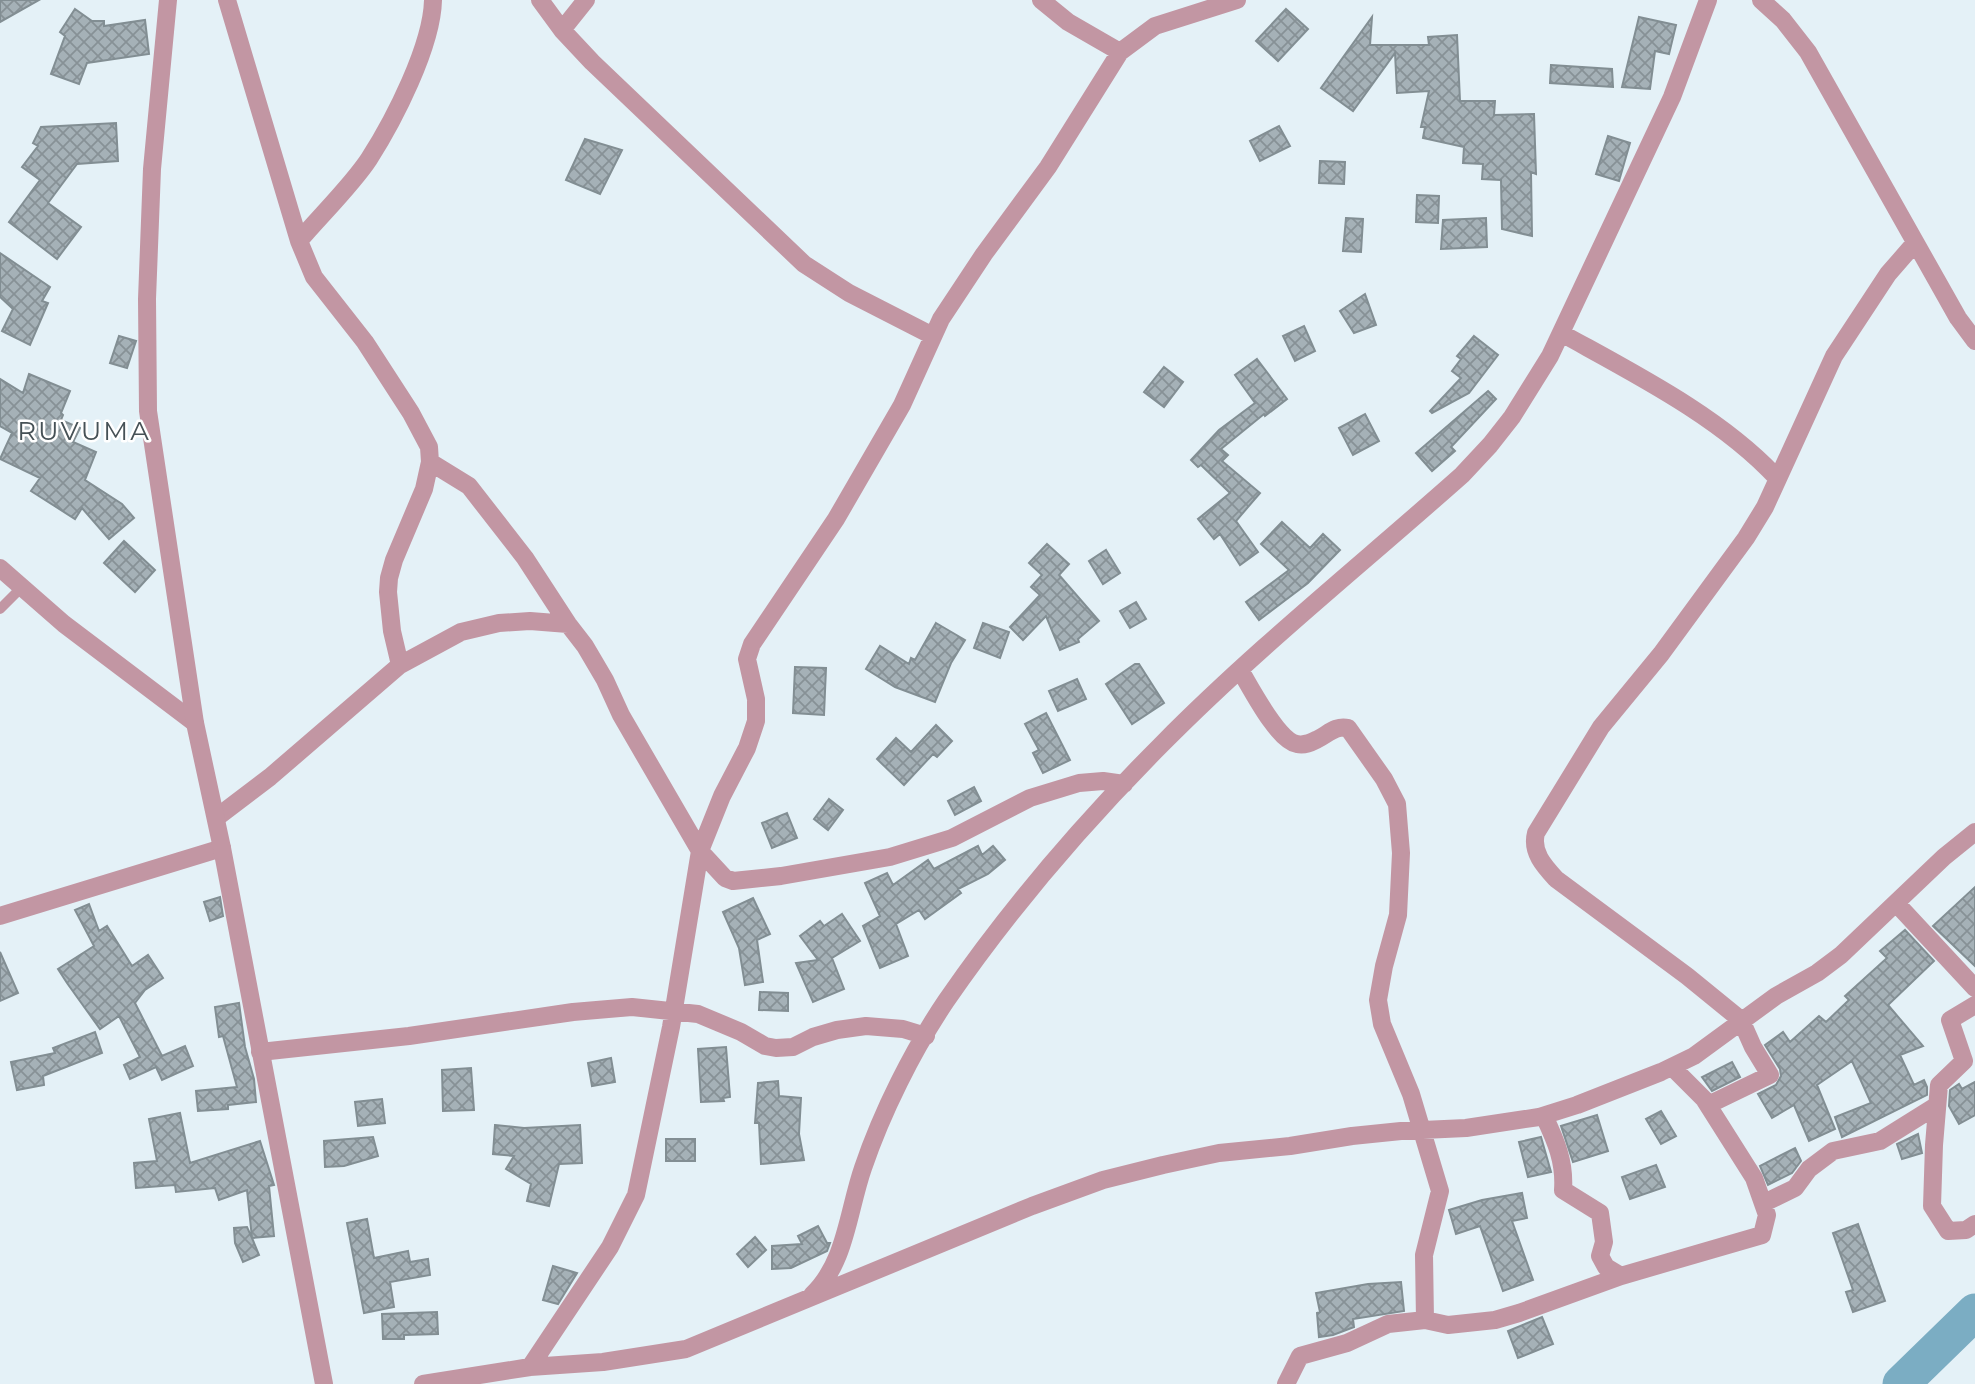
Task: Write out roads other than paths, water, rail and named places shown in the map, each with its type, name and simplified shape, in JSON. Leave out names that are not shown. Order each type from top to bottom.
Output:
[{"type":"street","points":[[169,0],[152,169],[147,299],[148,411],[195,723],[222,848],[324,1384]]},
{"type":"street","points":[[226,0],[299,241],[314,277],[365,342],[411,413],[429,447],[430,462],[424,489],[389,578],[392,631],[401,665]]},
{"type":"street","points":[[299,241],[368,160],[397,108],[425,42],[433,0]]},
{"type":"street","points":[[540,0],[562,30],[592,62],[804,264],[849,293],[933,336]]},
{"type":"street","points":[[562,30],[586,0]]},
{"type":"street","points":[[1041,0],[1068,22],[1120,52]]},
{"type":"street","points":[[530,1367],[610,1247],[636,1195],[673,1011],[700,851],[722,796],[747,748],[756,721],[756,699],[747,659],[752,644],[836,519],[902,405],[941,319],[984,254],[1048,167],[1120,52],[1155,26],[1237,0]]},
{"type":"street","points":[[807,1300],[827,1278],[832,1268],[863,1168],[894,1096],[926,1036],[946,1001],[1025,896],[1164,741],[1240,670],[1462,475],[1512,417],[1561,333],[1672,97],[1708,0]]},
{"type":"street","points":[[1761,0],[1783,20],[1808,52],[1958,318],[1975,341]]},
{"type":"street","points":[[1708,1105],[1770,1075],[1741,1020],[1687,976],[1556,879],[1541,862],[1534,841],[1536,833],[1601,727],[1719,577],[1765,507],[1834,356],[1888,274],[1915,243]]},
{"type":"street","points":[[1561,333],[1699,414],[1758,457],[1777,478]]},
{"type":"street","points":[[430,462],[453,474],[480,498],[525,558],[585,646],[621,715],[700,851],[715,870],[733,881],[781,876],[890,857],[952,838],[1030,798],[1079,783],[1103,781],[1124,784]]},
{"type":"street","points":[[0,568],[64,624],[195,723]]},
{"type":"street","points":[[216,818],[270,777],[401,665],[461,632],[499,623],[530,621],[568,624]]},
{"type":"street","points":[[1240,670],[1273,723],[1290,741],[1298,745],[1308,744],[1336,728],[1348,728],[1384,779],[1397,804],[1401,853],[1398,915],[1378,1000],[1382,1024],[1424,1130],[1440,1191],[1424,1255],[1425,1321]]},
{"type":"street","points":[[424,1384],[482,1380],[530,1367],[603,1362],[686,1349],[980,1227],[1103,1180],[1219,1153],[1401,1130],[1466,1128],[1544,1116],[1577,1105],[1694,1056],[1741,1020],[1841,955],[1944,856],[1975,832]]},
{"type":"street","points":[[0,916],[222,848]]},
{"type":"street","points":[[1896,903],[1975,988]]},
{"type":"street","points":[[1975,1005],[1950,1020],[1964,1061],[1938,1085],[1932,1206],[1948,1231],[1966,1230],[1975,1224]]},
{"type":"street","points":[[260,1052],[409,1036],[573,1012],[632,1007],[698,1014],[776,1048],[793,1047],[836,1030],[866,1026],[902,1029],[926,1036]]},
{"type":"street","points":[[1286,1384],[1300,1356],[1348,1343],[1388,1324],[1425,1321],[1448,1325],[1495,1320],[1621,1276],[1762,1235],[1767,1215],[1754,1178],[1708,1105],[1672,1067]]},
{"type":"street","points":[[1764,1203],[1795,1188],[1808,1169],[1833,1151],[1880,1141],[1936,1106]]},
{"type":"street","points":[[1544,1116],[1558,1144],[1564,1172],[1563,1190],[1600,1213],[1604,1242],[1600,1256],[1606,1267],[1621,1276]]},
{"type":"lane","points":[[0,609],[22,587]]},
{"type":"waterway","points":[[1901,1384],[1975,1312]]},
{"type":"district","name":"RUVUMA","points":[[84,431]]}]
